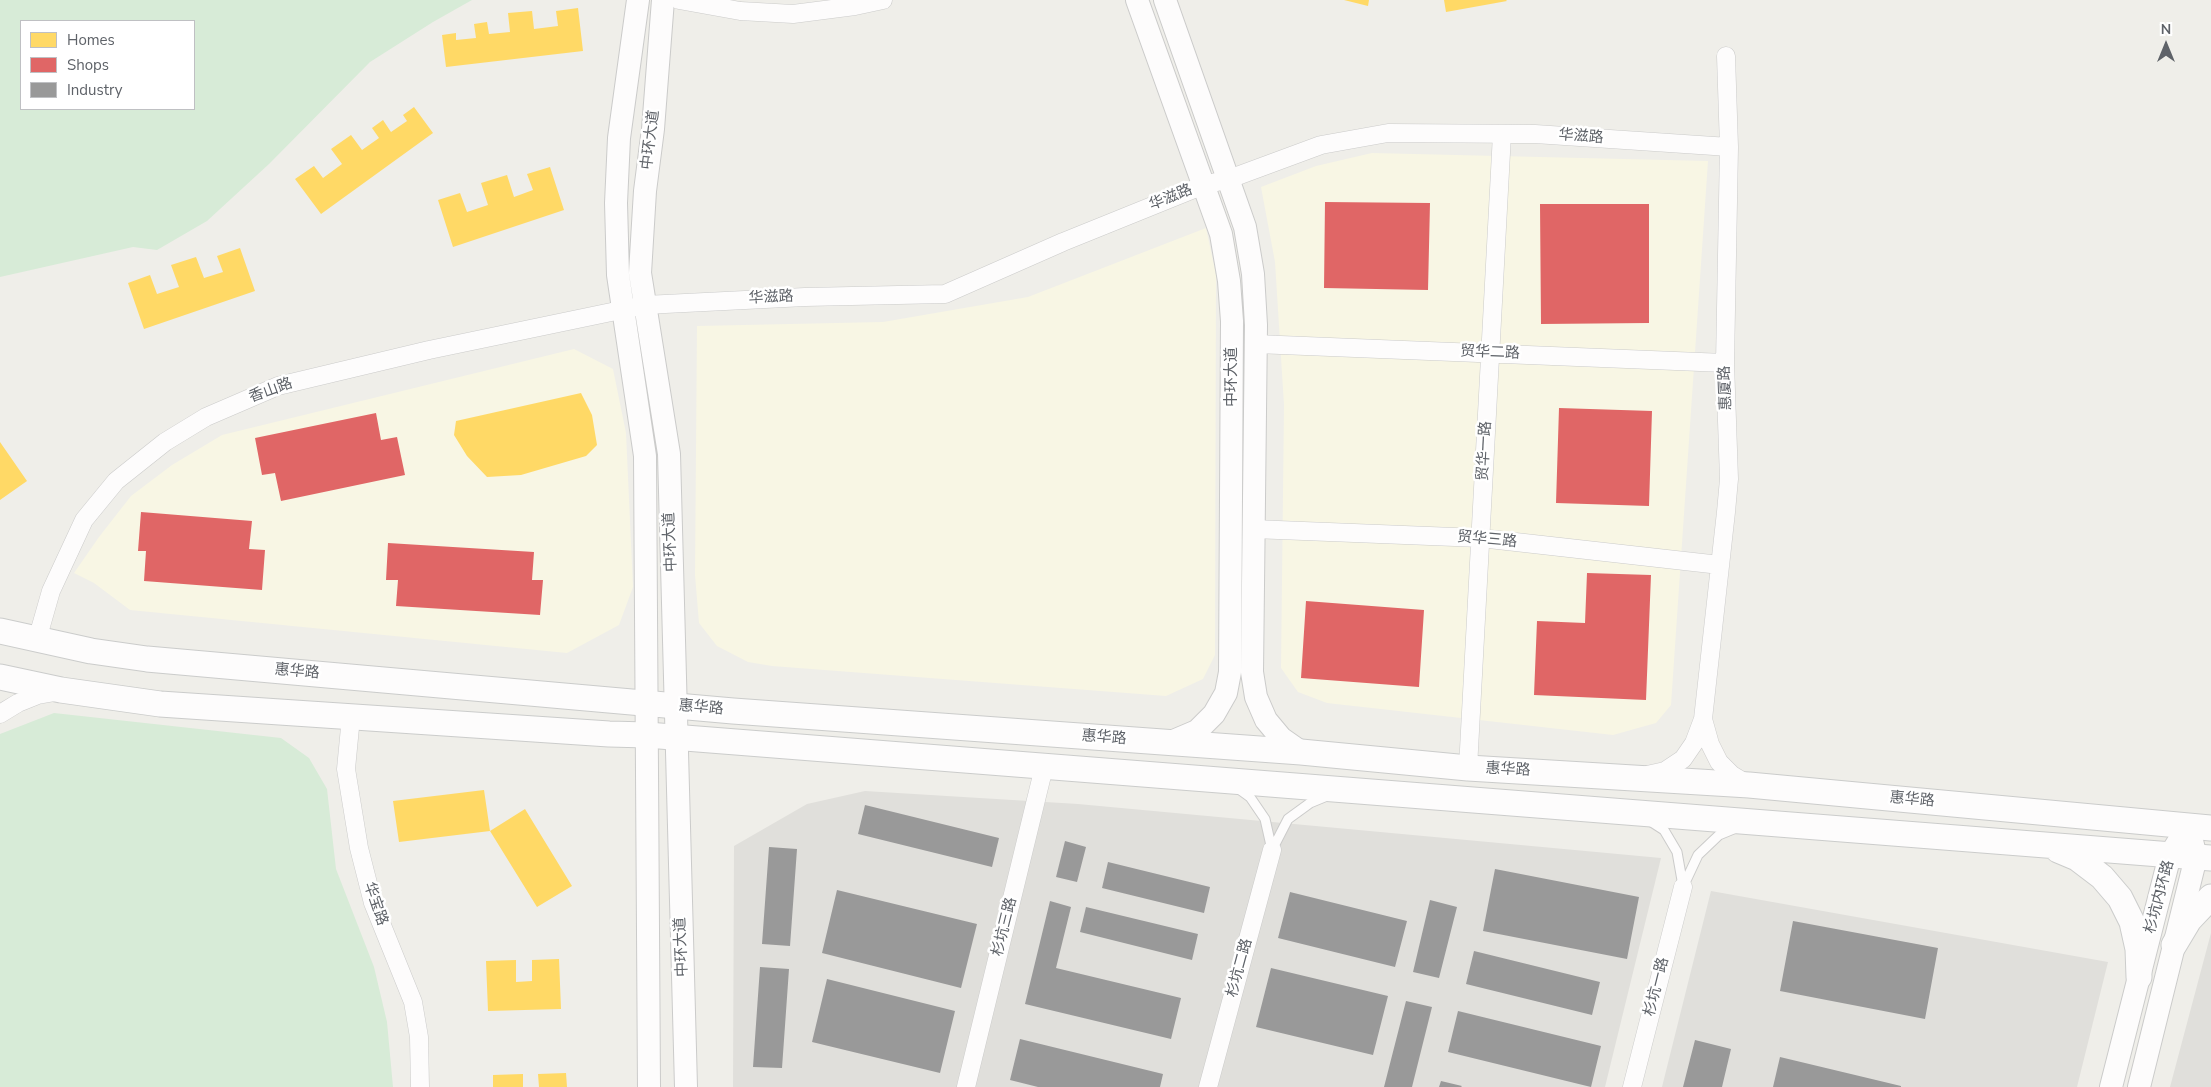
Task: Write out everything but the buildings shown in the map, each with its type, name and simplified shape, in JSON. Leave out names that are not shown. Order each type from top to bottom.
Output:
[{"type":"main road","name":"惠华路","points":[[0,631],[91,651],[147,659],[676,706],[1301,752],[1468,768],[1749,785],[2200,827]]},
{"type":"main road","points":[[0,677],[61,690],[160,704],[647,735],[2204,857]]},
{"type":"main road","points":[[2047,845],[2077,858],[2102,877],[2120,898],[2132,922],[2138,949],[2139,977]]},
{"type":"main road","points":[[2174,945],[2189,920],[2211,897]]},
{"type":"street","name":"中环大道","points":[[638,0],[619,138],[616,203],[618,275],[645,456],[649,1087]]},
{"type":"street","name":"中环大道","points":[[663,0],[653,129],[645,191],[640,273],[669,454],[686,1087]]},
{"type":"street","points":[[679,0],[740,11],[793,14],[855,6],[883,0]]},
{"type":"street","name":"中环大道","points":[[1137,0],[1221,234],[1229,281],[1232,321],[1230,672],[1226,693],[1214,714],[1197,731],[1171,742]]},
{"type":"street","name":"中环大道","points":[[1165,0],[1245,227],[1253,274],[1256,344],[1252,672],[1256,697],[1266,720],[1280,738],[1301,752]]},
{"type":"street","name":"惠厦路","points":[[1703,719],[1729,479],[1725,362],[1729,147],[1726,56]]},
{"type":"street","name":"华滋路","points":[[623,310],[645,304],[805,297],[946,294],[1063,242],[1204,185],[1229,179],[1320,145],[1388,133],[1535,134],[1729,147]]},
{"type":"street","name":"贸华一路","points":[[1468,768],[1502,134]]},
{"type":"street","name":"香山路","points":[[36,640],[51,591],[84,520],[116,481],[164,442],[206,417],[278,386],[429,350],[623,310]]},
{"type":"street","name":"贸华二路","points":[[1256,344],[1725,362]]},
{"type":"street","name":"贸华三路","points":[[1254,529],[1480,538],[1720,565]]},
{"type":"street","points":[[0,714],[18,703],[38,695],[61,690]]},
{"type":"street","name":"华宝路","points":[[351,717],[346,769],[359,848],[373,903],[413,1002],[419,1037],[420,1087]]},
{"type":"street","points":[[1640,777],[1665,771],[1683,759],[1694,743],[1703,719]]},
{"type":"street","points":[[1703,719],[1710,744],[1719,762],[1732,775],[1749,785]]},
{"type":"street","name":"杉坑三路","points":[[966,1087],[1044,767]]},
{"type":"street","name":"杉坑内环路","points":[[2111,1087],[2170,855],[2200,827]]},
{"type":"street","name":"杉坑内环路","points":[[2139,1087],[2174,945],[2204,857],[2200,827]]},
{"type":"street","name":"杉坑二路","points":[[1208,1087],[1272,850]]},
{"type":"street","name":"杉坑一路","points":[[1632,1087],[1683,887]]},
{"type":"lane","points":[[1227,781],[1250,797],[1265,819],[1272,850]]},
{"type":"lane","points":[[1272,850],[1288,819],[1310,803],[1340,790]]},
{"type":"lane","points":[[1640,814],[1664,830],[1677,852],[1683,887]]},
{"type":"lane","points":[[1683,887],[1698,855],[1719,835],[1750,822]]},
{"type":"shaded area","points":[[1372,153],[1708,161],[1671,705],[1656,723],[1613,735],[1327,703],[1298,692],[1281,668],[1284,405],[1275,262],[1261,187],[1316,166]]},
{"type":"shaded area","points":[[1206,228],[1216,275],[1215,655],[1203,679],[1166,696],[772,666],[748,662],[717,646],[699,623],[695,575],[697,326],[883,322],[1028,297]]},
{"type":"shaded area","points":[[574,349],[613,369],[626,433],[633,587],[619,625],[567,653],[130,610],[94,583],[74,573],[131,496],[172,465],[222,435]]},
{"type":"shaded area","points":[[865,791],[1078,804],[1661,858],[1605,1087],[733,1087],[734,846],[807,804]]},
{"type":"shaded area","points":[[1711,891],[2108,962],[2077,1087],[1662,1087]]},
{"type":"shaded area","points":[[2211,933],[2211,1087],[2170,1087]]},
{"type":"green space","points":[[0,0],[472,0],[370,62],[269,164],[207,221],[157,250],[133,247],[0,277]]},
{"type":"green space","points":[[54,713],[281,738],[309,758],[327,789],[336,869],[374,967],[387,1022],[393,1087],[0,1087],[0,734]]}]
